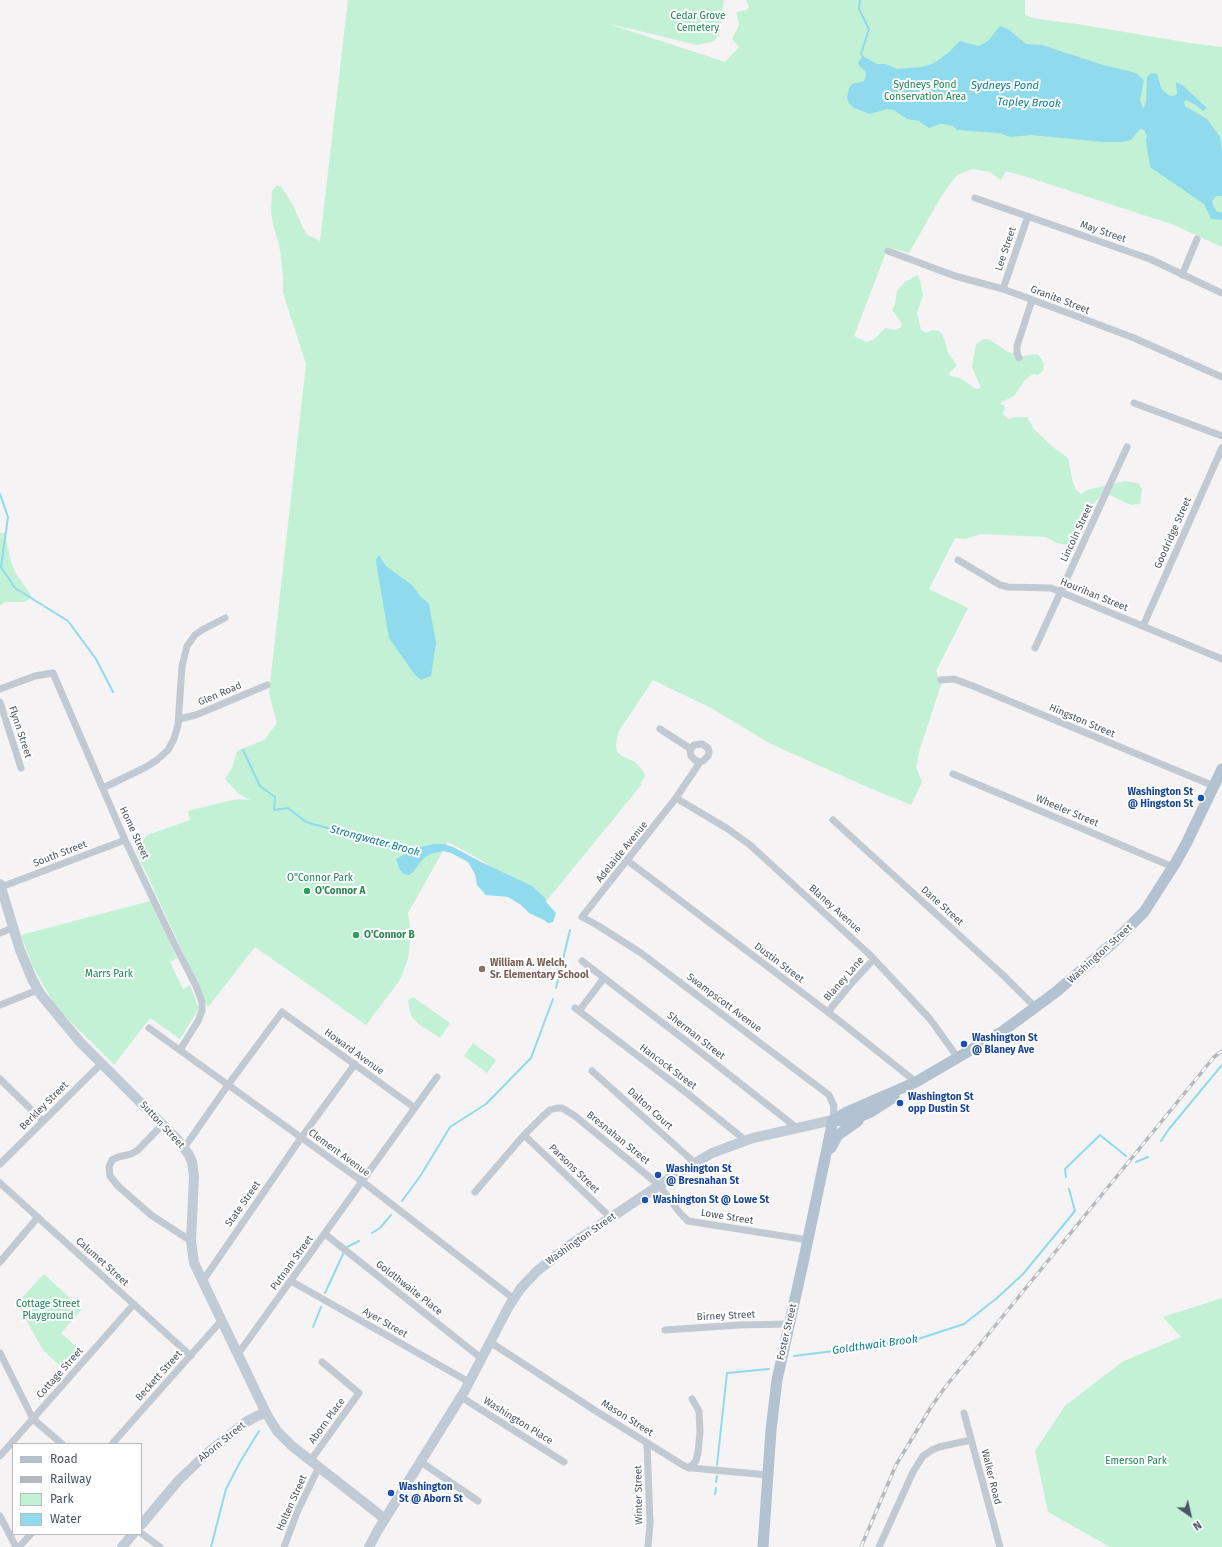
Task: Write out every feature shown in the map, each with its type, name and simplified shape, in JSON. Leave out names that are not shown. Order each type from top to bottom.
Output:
[{"type":"main road","name":"Washington Street","points":[[833,1120],[845,1121],[869,1113],[916,1082],[1003,1031],[1036,1008],[1070,981],[1135,922],[1151,902],[1186,844],[1221,773]]},
{"type":"main road","name":"Washington Street","points":[[833,1120],[847,1112],[916,1082]]},
{"type":"main road","points":[[825,1161],[838,1135],[869,1113]]},
{"type":"main road","name":"Foster Street","points":[[763,1547],[777,1380],[833,1120]]},
{"type":"street","name":"May Street","points":[[975,198],[1150,259],[1222,293]]},
{"type":"street","name":"Lee Street","points":[[1003,289],[1028,216]]},
{"type":"street","points":[[1182,274],[1197,239]]},
{"type":"street","name":"Granite Street","points":[[888,251],[956,276],[1003,289],[1134,338],[1222,377]]},
{"type":"street","points":[[1019,358],[1017,346],[1032,300]]},
{"type":"street","points":[[1134,403],[1222,436]]},
{"type":"street","name":"Lincoln Street","points":[[1035,648],[1127,448]]},
{"type":"street","name":"Goodridge Street","points":[[1142,626],[1222,448]]},
{"type":"street","name":"Hourihan Street","points":[[958,560],[1000,585],[1008,587],[1051,588],[1222,659]]},
{"type":"street","points":[[103,788],[146,767],[168,750],[174,739],[179,719],[182,666],[187,646],[195,635],[225,618]]},
{"type":"street","name":"Home Street","points":[[0,689],[35,676],[54,673],[126,840],[173,941],[196,986],[202,1002],[201,1014],[180,1050]]},
{"type":"street","name":"Hingston Street","points":[[941,680],[954,680],[973,686],[1214,786]]},
{"type":"street","name":"Glen Road","points":[[179,719],[196,715],[267,685]]},
{"type":"street","name":"Flynn Street","points":[[0,702],[21,768]]},
{"type":"street","points":[[660,729],[691,749]]},
{"type":"street","points":[[702,744],[708,748],[708,756],[700,762],[691,756],[691,749],[694,745],[702,744]]},
{"type":"street","name":"Adelaide Avenue","points":[[582,917],[628,861],[676,798],[700,762]]},
{"type":"street","name":"Wheeler Street","points":[[953,774],[1173,867]]},
{"type":"street","name":"Blaney Avenue","points":[[676,798],[728,829],[750,845],[874,959],[930,1019],[958,1058]]},
{"type":"street","name":"Dane Street","points":[[833,820],[1004,976],[1036,1008]]},
{"type":"street","name":"South Street","points":[[1,886],[126,840]]},
{"type":"street","name":"Dustin Street","points":[[628,861],[828,1012],[916,1082]]},
{"type":"street","name":"Sutton Street","points":[[1,886],[13,928],[27,967],[38,990],[61,1020],[163,1124],[184,1148],[192,1162],[194,1176],[191,1240],[194,1263],[266,1413]]},
{"type":"street","name":"Swampscott Avenue","points":[[582,917],[641,953],[829,1095],[834,1106],[833,1120]]},
{"type":"street","points":[[0,933],[13,928]]},
{"type":"street","name":"Blaney Lane","points":[[828,1012],[874,959]]},
{"type":"street","name":"Sherman Street","points":[[582,961],[797,1128]]},
{"type":"street","name":"Hancock Street","points":[[604,978],[577,1010],[688,1094],[745,1140]]},
{"type":"street","points":[[0,1005],[38,990]]},
{"type":"street","name":"Howard Avenue","points":[[228,1085],[282,1012],[415,1108]]},
{"type":"street","name":"Clement Avenue","points":[[149,1028],[363,1182],[514,1299]]},
{"type":"street","name":"Berkley Street","points":[[0,1164],[102,1063]]},
{"type":"street","name":"State Street","points":[[202,1282],[354,1064]]},
{"type":"street","name":"Dalton Court","points":[[592,1071],[695,1163]]},
{"type":"street","name":"Putnam Street","points":[[238,1354],[437,1077]]},
{"type":"street","points":[[0,1079],[43,1121]]},
{"type":"street","points":[[184,1148],[228,1085]]},
{"type":"street","name":"Bresnahan Street","points":[[524,1135],[550,1110],[562,1108],[575,1116],[659,1185]]},
{"type":"street","name":"Washington Street","points":[[369,1547],[461,1397],[514,1299],[529,1279],[551,1259],[659,1185],[712,1153],[745,1140],[833,1120]]},
{"type":"street","points":[[163,1124],[138,1150],[131,1154],[112,1160],[109,1167],[110,1176],[118,1186],[145,1210],[191,1240]]},
{"type":"street","points":[[475,1192],[524,1135]]},
{"type":"street","name":"Parsons Street","points":[[524,1135],[611,1218]]},
{"type":"street","name":"Calumet Street","points":[[0,1183],[191,1356]]},
{"type":"street","name":"Lowe Street","points":[[659,1185],[680,1213],[692,1222],[808,1240]]},
{"type":"street","points":[[0,1262],[38,1217]]},
{"type":"street","name":"Goldthwaite Place","points":[[325,1234],[481,1358]]},
{"type":"street","name":"Ayer Street","points":[[291,1281],[469,1382]]},
{"type":"street","name":"Cottage Street","points":[[0,1456],[134,1304]]},
{"type":"street","name":"Beckett Street","points":[[113,1443],[221,1321]]},
{"type":"street","name":"Birney Street","points":[[665,1330],[739,1325],[789,1324]]},
{"type":"street","name":"Mason Street","points":[[490,1342],[648,1443],[690,1468],[768,1475]]},
{"type":"street","points":[[0,1353],[33,1419],[61,1443]]},
{"type":"street","name":"Aborn Place","points":[[311,1460],[359,1393],[322,1362]]},
{"type":"street","name":"Washington Place","points":[[461,1397],[564,1462]]},
{"type":"street","points":[[690,1468],[696,1460],[700,1432],[699,1411],[692,1399]]},
{"type":"street","name":"Walker Road","points":[[964,1412],[1000,1547]]},
{"type":"street","points":[[266,1413],[282,1437],[385,1519]]},
{"type":"street","name":"Aborn Street","points":[[143,1520],[179,1480],[205,1455],[246,1422],[266,1413]]},
{"type":"street","points":[[879,1547],[913,1472],[923,1456],[939,1447],[972,1440]]},
{"type":"street","name":"Winter Street","points":[[648,1443],[650,1523],[648,1547]]},
{"type":"street","points":[[421,1462],[478,1501]]},
{"type":"street","name":"Holten Street","points":[[284,1547],[298,1510],[319,1467]]},
{"type":"street","points":[[0,1516],[16,1547]]},
{"type":"street","points":[[142,1534],[160,1547]]},
{"type":"street","points":[[19,1547],[30,1535]]},
{"type":"street","points":[[122,1547],[132,1535]]},
{"type":"green space","points":[[348,0],[724,0],[719,35],[714,41],[697,45],[606,23],[725,62],[739,47],[732,39],[739,25],[736,12],[749,8],[746,0],[1025,0],[1025,15],[1038,19],[1222,47],[1222,247],[1174,225],[1024,176],[1006,171],[1001,180],[990,172],[972,169],[957,175],[942,195],[909,253],[888,247],[854,336],[867,342],[874,339],[885,328],[896,330],[901,327],[902,324],[892,310],[895,304],[897,291],[905,282],[917,275],[920,280],[923,295],[917,313],[921,330],[926,333],[932,330],[939,331],[942,334],[948,353],[957,365],[949,373],[950,376],[960,378],[976,389],[981,388],[972,367],[976,344],[984,339],[990,340],[1008,352],[1023,356],[1037,354],[1042,359],[1044,365],[1043,371],[1038,375],[1033,374],[1026,379],[1014,396],[1000,404],[1005,406],[1003,414],[1008,419],[1015,417],[1027,417],[1034,429],[1053,447],[1068,458],[1073,483],[1076,490],[1081,494],[1087,490],[1125,481],[1138,483],[1142,489],[1140,504],[1131,505],[1107,494],[1101,495],[1080,524],[1080,531],[1067,545],[1057,543],[1046,537],[981,534],[965,539],[955,538],[929,589],[968,608],[936,671],[941,685],[920,749],[916,767],[922,782],[911,805],[771,744],[711,708],[653,680],[619,731],[616,743],[617,752],[635,762],[643,771],[645,775],[640,783],[642,784],[544,904],[481,860],[448,842],[408,913],[411,934],[408,959],[400,980],[366,1025],[255,947],[208,1007],[136,851],[147,835],[190,820],[188,811],[228,801],[240,799],[250,800],[239,794],[225,779],[232,768],[237,751],[264,740],[277,723],[269,693],[306,364],[283,293],[283,277],[279,244],[273,225],[271,212],[272,191],[276,186],[281,186],[293,205],[307,235],[320,241]]},
{"type":"green space","points":[[0,533],[4,533],[5,535],[11,562],[16,574],[32,598],[24,602],[6,602],[0,605]]},
{"type":"green space","name":"Marrs Park","points":[[150,901],[177,958],[170,962],[183,989],[190,985],[198,1010],[180,1039],[150,1018],[114,1065],[55,1006],[32,965],[21,935]]},
{"type":"green space","points":[[413,997],[450,1023],[440,1038],[420,1025],[411,1016],[408,1000]]},
{"type":"green space","points":[[473,1043],[496,1060],[487,1073],[464,1056]]},
{"type":"green space","name":"Cottage Street Playground","points":[[44,1274],[82,1309],[61,1333],[83,1353],[66,1371],[45,1352],[17,1303]]},
{"type":"green space","name":"Emerson Park","points":[[1222,1298],[1222,1547],[1110,1547],[1048,1512],[1035,1451],[1065,1406],[1122,1362],[1181,1337],[1163,1317]]},
{"type":"water","name":"Sydneys Pond","points":[[1000,26],[1008,29],[1026,44],[1042,45],[1100,64],[1136,73],[1144,80],[1140,100],[1143,109],[1146,102],[1147,77],[1151,73],[1157,74],[1161,88],[1168,95],[1173,96],[1177,94],[1176,82],[1182,85],[1207,108],[1203,111],[1196,105],[1186,100],[1184,102],[1185,106],[1207,119],[1220,137],[1222,150],[1222,196],[1216,196],[1212,201],[1217,212],[1222,212],[1222,220],[1211,219],[1204,204],[1150,167],[1146,140],[1147,136],[1144,130],[1140,129],[1131,140],[1122,142],[1103,142],[1031,135],[1010,137],[999,133],[957,130],[953,126],[944,124],[929,128],[919,121],[907,119],[894,110],[888,109],[870,114],[854,108],[849,103],[847,98],[849,88],[852,84],[864,81],[866,76],[865,71],[859,66],[858,63],[861,58],[865,57],[877,64],[886,64],[897,69],[922,67],[934,63],[948,53],[960,41],[979,46],[988,41]]},
{"type":"water","points":[[379,555],[386,566],[413,586],[420,596],[429,604],[436,643],[431,676],[421,680],[415,675],[389,638],[376,560]]},
{"type":"water","points":[[434,844],[444,844],[453,847],[532,886],[545,898],[546,902],[556,913],[553,922],[548,923],[529,913],[521,905],[508,897],[486,895],[477,885],[475,874],[468,862],[451,853],[443,851],[430,854],[423,859],[409,875],[404,874],[400,870],[396,859],[405,854],[406,849],[413,846],[421,847]]},
{"type":"waterway","name":"Tapley Brook","points":[[860,0],[859,9],[869,29],[861,54],[864,58]]},
{"type":"waterway","name":"Strongwater Brook","points":[[0,494],[8,517],[1,567],[15,588],[68,621],[96,659],[113,692]]},
{"type":"waterway","name":"Strongwater Brook","points":[[243,750],[260,786],[275,797],[274,810],[288,808],[306,822],[407,851]]},
{"type":"waterway","name":"Strongwater Brook","points":[[556,988],[570,930]]},
{"type":"waterway","name":"Strongwater Brook","points":[[402,1201],[421,1175],[450,1127],[486,1104],[531,1058],[553,999]]},
{"type":"waterway","name":"Goldthwait Brook","points":[[1161,1141],[1169,1129],[1222,1065]]},
{"type":"waterway","name":"Goldthwait Brook","points":[[1066,1177],[1065,1169],[1100,1135],[1126,1156]]},
{"type":"waterway","name":"Goldthwait Brook","points":[[1136,1162],[1148,1157]]},
{"type":"waterway","name":"Goldthwait Brook","points":[[794,1356],[912,1341],[964,1324],[997,1298],[1023,1274],[1075,1211],[1069,1189]]},
{"type":"waterway","name":"Strongwater Brook","points":[[372,1233],[380,1228],[391,1215]]},
{"type":"waterway","name":"Strongwater Brook","points":[[347,1247],[359,1241]]},
{"type":"waterway","name":"Strongwater Brook","points":[[325,1293],[344,1252]]},
{"type":"waterway","name":"Strongwater Brook","points":[[313,1327],[321,1307]]},
{"type":"waterway","name":"Goldthwait Brook","points":[[717,1465],[727,1373],[769,1369]]},
{"type":"waterway","name":"Strongwater Brook","points":[[211,1547],[226,1489],[259,1431]]},
{"type":"waterway","name":"Goldthwait Brook","points":[[716,1482],[717,1476]]},
{"type":"waterway","name":"Goldthwait Brook","points":[[715,1494],[716,1488]]},
{"type":"railway","points":[[861,1547],[896,1465],[931,1407],[946,1386],[1214,1057],[1222,1051]]},
{"type":"place","name":"Washington St @ Hingston St","points":[[1201,798]]},
{"type":"place","name":"O'Connor A","points":[[307,891]]},
{"type":"place","name":"O'Connor B","points":[[356,935]]},
{"type":"place","name":"William A. Welch, Sr. Elementary School","points":[[482,969]]},
{"type":"place","name":"Washington St @ Blaney Ave","points":[[964,1044]]},
{"type":"place","name":"Washington St opp Dustin St","points":[[900,1103]]},
{"type":"place","name":"Washington St @ Bresnahan St","points":[[658,1175]]},
{"type":"place","name":"Washington St @ Lowe St","points":[[645,1200]]},
{"type":"place","name":"Washington St @ Aborn St","points":[[391,1493]]},
{"type":"park label","name":"Cedar Grove Cemetery","points":[[698,22]]},
{"type":"park label","name":"Sydneys Pond Conservation Area","points":[[925,90]]},
{"type":"park label","name":"O\"Connor Park","points":[[320,878]]}]
